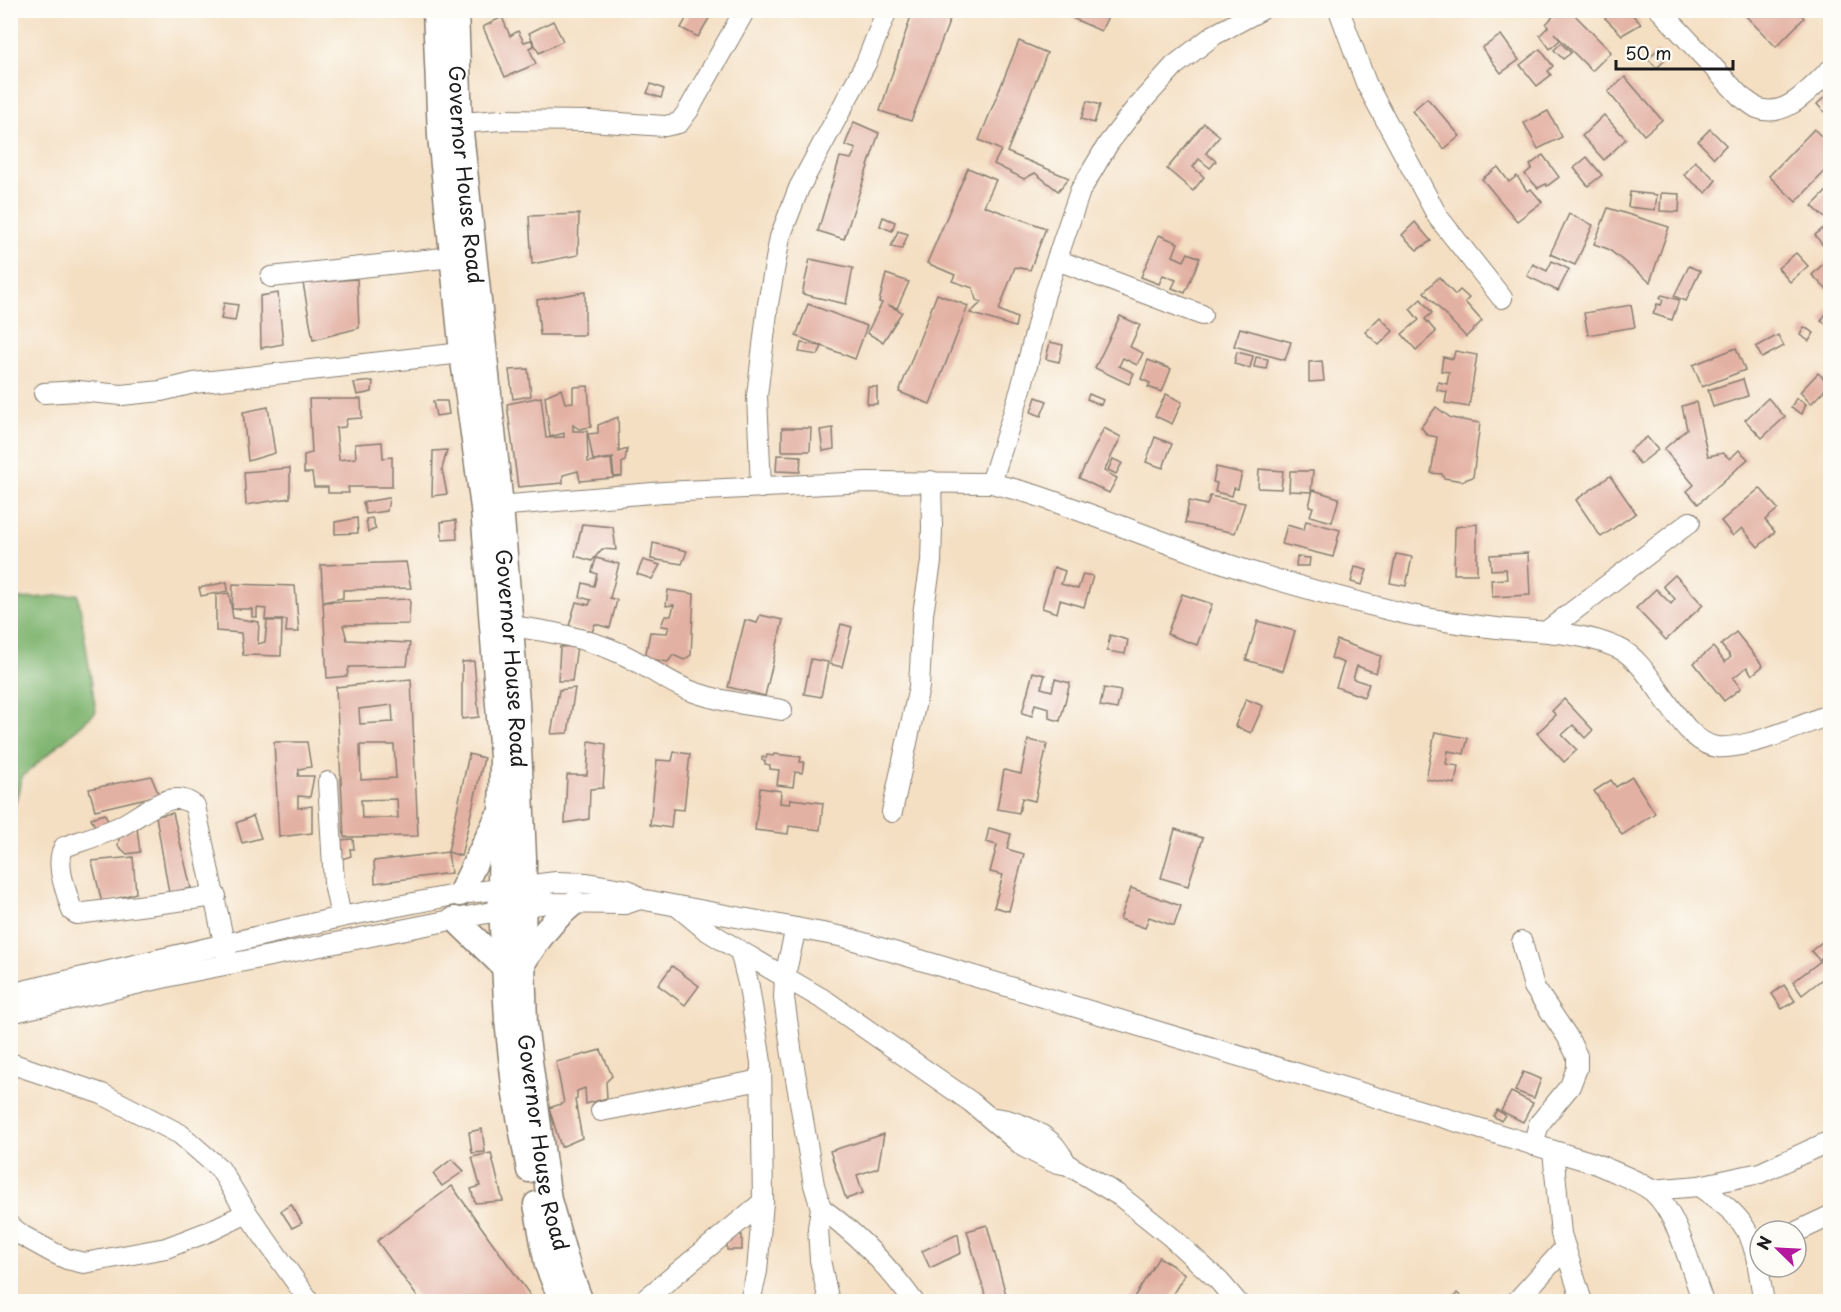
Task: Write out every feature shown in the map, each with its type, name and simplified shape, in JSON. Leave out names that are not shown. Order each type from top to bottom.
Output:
[{"type":"main road","name":"Governor House Road","points":[[435,10],[440,136],[462,353],[492,507],[510,626],[517,702],[523,834],[512,898]]},
{"type":"main road","name":"Governor House Road","points":[[456,10],[460,123],[492,507],[502,757],[501,810],[512,898],[515,1095],[547,1265],[562,1302]]},
{"type":"main road","points":[[460,894],[501,810]]},
{"type":"main road","points":[[455,919],[513,965],[557,916],[574,903]]},
{"type":"main road","name":"Governor House Road","points":[[513,965],[525,1024],[549,1200],[569,1270],[581,1302]]},
{"type":"street","points":[[460,123],[501,120],[589,121],[665,126],[679,123],[745,10]]},
{"type":"street","points":[[761,488],[758,396],[768,304],[780,237],[799,188],[866,63],[887,10]]},
{"type":"street","points":[[990,483],[1021,389],[1045,294],[1080,191],[1108,144],[1174,66],[1214,35],[1261,10]]},
{"type":"street","points":[[1339,10],[1366,83],[1438,217],[1502,298]]},
{"type":"street","points":[[1660,10],[1741,97],[1756,107],[1769,111],[1790,106],[1830,70]]},
{"type":"street","points":[[271,277],[452,257]]},
{"type":"street","points":[[1057,260],[1202,315]]},
{"type":"street","points":[[44,393],[78,391],[132,394],[162,391],[194,383],[462,353]]},
{"type":"street","points":[[892,812],[919,687],[923,614],[931,562],[931,481]]},
{"type":"street","points":[[492,507],[664,492],[867,482],[990,483],[1032,494],[1243,569],[1397,611],[1504,629],[1547,631],[1592,638],[1621,649],[1635,660],[1672,711],[1705,744],[1717,747],[1734,746],[1780,734],[1830,714]]},
{"type":"street","points":[[1547,631],[1690,522]]},
{"type":"street","points":[[1586,601],[1592,638]]},
{"type":"street","points":[[510,626],[576,637],[621,654],[691,691],[729,702],[782,710]]},
{"type":"street","points":[[328,782],[334,883],[342,917]]},
{"type":"street","points":[[216,896],[77,915],[72,910],[60,865],[60,854],[64,847],[116,829],[164,801],[177,799],[188,801],[195,806],[216,896],[228,964]]},
{"type":"street","points":[[10,1013],[228,964],[455,919],[555,882],[587,882],[628,890],[640,899]]},
{"type":"street","points":[[10,994],[342,917],[460,894],[546,903],[626,904],[640,899],[675,904],[844,937],[1594,1163],[1651,1190],[1665,1204],[1702,1302]]},
{"type":"street","points":[[675,904],[706,930],[826,1001],[992,1118],[1024,1147],[1053,1162],[1068,1165],[1120,1196],[1170,1236],[1219,1281],[1237,1302]]},
{"type":"street","points":[[796,928],[785,975],[784,998],[814,1185],[821,1208],[818,1228],[820,1260],[829,1302]]},
{"type":"street","points":[[1522,942],[1534,987],[1567,1036],[1577,1056],[1577,1068],[1570,1086],[1539,1124],[1533,1145]]},
{"type":"street","points":[[740,951],[749,987],[761,1062],[763,1202],[757,1271],[750,1302]]},
{"type":"street","points":[[10,1063],[102,1094],[180,1134],[220,1169],[247,1213],[310,1302]]},
{"type":"street","points":[[601,1111],[761,1080]]},
{"type":"street","points":[[1651,1190],[1699,1186],[1760,1173],[1830,1141]]},
{"type":"street","points":[[1553,1151],[1561,1234],[1582,1302]]},
{"type":"street","points":[[1699,1186],[1734,1214],[1748,1232]]},
{"type":"street","points":[[642,1302],[763,1202]]},
{"type":"street","points":[[821,1208],[844,1225],[881,1262],[914,1302]]},
{"type":"street","points":[[10,1226],[52,1252],[84,1263],[166,1248],[210,1231],[247,1213]]},
{"type":"street","points":[[1808,1226],[1830,1216]]},
{"type":"street","points":[[1516,1302],[1565,1248]]},
{"type":"street","points":[[1761,1279],[1764,1302]]},
{"type":"green space","points":[[78,594],[96,712],[22,777],[11,818],[11,600]]},
{"type":"building","points":[[691,10],[714,10],[698,37],[681,28]]},
{"type":"building","points":[[913,10],[941,10],[952,14],[911,121],[880,111]]},
{"type":"building","points":[[1062,10],[1111,10],[1101,31],[1061,13]]},
{"type":"building","points":[[1559,10],[1570,10],[1611,52],[1592,71],[1554,33],[1560,40],[1550,49],[1540,35],[1548,27],[1546,24]]},
{"type":"building","points":[[1597,10],[1628,10],[1641,24],[1622,35]]},
{"type":"building","points":[[1740,10],[1797,10],[1804,18],[1776,47]]},
{"type":"building","points":[[502,17],[510,36],[518,31],[524,42],[531,40],[534,46],[529,48],[536,64],[505,77],[483,27]]},
{"type":"building","points":[[553,21],[563,41],[539,53],[529,33]]},
{"type":"building","points":[[1501,35],[1519,60],[1501,73],[1482,48]]},
{"type":"building","points":[[1019,41],[1047,53],[1007,152],[1069,178],[1058,191],[1035,173],[1024,179],[994,164],[1001,150],[979,140]]},
{"type":"building","points":[[1561,43],[1571,53],[1563,59],[1554,50]]},
{"type":"building","points":[[1540,49],[1553,66],[1548,71],[1551,75],[1537,86],[1520,65]]},
{"type":"building","points":[[1656,51],[1665,60],[1657,68],[1648,59]]},
{"type":"building","points":[[1625,77],[1662,120],[1644,135],[1608,92]]},
{"type":"building","points":[[651,84],[664,89],[661,98],[647,93]]},
{"type":"building","points":[[1827,95],[1830,106],[1824,112],[1817,104]]},
{"type":"building","points":[[1427,98],[1460,136],[1444,149],[1412,111]]},
{"type":"building","points":[[1087,101],[1100,105],[1094,123],[1081,119]]},
{"type":"building","points":[[1548,111],[1562,137],[1538,149],[1524,123]]},
{"type":"building","points":[[1604,115],[1626,139],[1604,160],[1582,136]]},
{"type":"building","points":[[854,122],[879,133],[844,239],[818,231],[840,157],[851,159],[856,149],[845,145]]},
{"type":"building","points":[[1204,123],[1220,136],[1206,153],[1216,161],[1210,168],[1199,159],[1193,167],[1204,177],[1193,191],[1167,169]]},
{"type":"building","points":[[1710,129],[1726,145],[1714,158],[1698,141]]},
{"type":"building","points":[[1814,129],[1830,145],[1830,166],[1796,202],[1769,176]]},
{"type":"building","points":[[1543,155],[1559,177],[1547,186],[1546,184],[1538,188],[1525,174],[1532,168],[1530,165]]},
{"type":"building","points":[[1587,157],[1602,175],[1588,186],[1574,168]]},
{"type":"building","points":[[1695,161],[1716,180],[1706,193],[1684,175]]},
{"type":"building","points":[[1498,167],[1509,182],[1517,176],[1527,191],[1531,189],[1542,202],[1517,221],[1482,179]]},
{"type":"building","points":[[968,168],[996,180],[984,206],[1046,228],[1030,270],[1015,267],[999,310],[1017,318],[1015,327],[970,313],[982,302],[976,300],[973,288],[952,281],[955,275],[927,263]]},
{"type":"building","points":[[1828,190],[1830,212],[1825,218],[1812,206]]},
{"type":"building","points":[[1630,192],[1657,195],[1655,210],[1628,207]]},
{"type":"building","points":[[1661,193],[1680,194],[1679,212],[1660,211]]},
{"type":"building","points":[[1608,208],[1669,227],[1650,282],[1608,249],[1594,244]]},
{"type":"building","points":[[579,214],[578,255],[532,264],[529,216]]},
{"type":"building","points":[[1569,214],[1593,225],[1575,265],[1550,254]]},
{"type":"building","points":[[883,217],[895,222],[892,231],[880,226]]},
{"type":"building","points":[[1415,222],[1431,241],[1417,250],[1402,235]]},
{"type":"building","points":[[1830,223],[1830,242],[1824,247],[1815,235]]},
{"type":"building","points":[[898,231],[908,234],[902,249],[891,247]]},
{"type":"building","points":[[1159,235],[1178,243],[1173,256],[1184,261],[1188,253],[1200,258],[1185,293],[1172,288],[1176,280],[1163,275],[1159,284],[1141,277]]},
{"type":"building","points":[[1796,253],[1808,266],[1790,282],[1778,268]]},
{"type":"building","points":[[1829,258],[1830,285],[1826,289],[1812,275]]},
{"type":"building","points":[[810,259],[853,268],[846,304],[802,294]]},
{"type":"building","points":[[1552,261],[1569,269],[1558,291],[1527,276],[1533,264],[1547,271]]},
{"type":"building","points":[[1689,266],[1700,271],[1686,301],[1674,296]]},
{"type":"building","points":[[886,274],[909,282],[897,308],[888,305],[902,312],[883,342],[867,333],[882,303],[879,302]]},
{"type":"building","points":[[1439,277],[1455,295],[1460,290],[1469,298],[1465,302],[1482,321],[1466,337],[1424,292]]},
{"type":"building","points":[[357,279],[359,328],[313,340],[303,283]]},
{"type":"building","points":[[585,292],[585,335],[540,335],[537,300]]},
{"type":"building","points":[[278,293],[283,344],[261,348],[260,296]]},
{"type":"building","points":[[937,294],[968,306],[930,404],[899,392]]},
{"type":"building","points":[[1662,295],[1679,300],[1672,320],[1653,314],[1657,304],[1661,305]]},
{"type":"building","points":[[1421,299],[1432,313],[1425,319],[1436,332],[1416,350],[1402,334],[1419,320],[1410,309]]},
{"type":"building","points":[[224,303],[238,305],[235,321],[221,319]]},
{"type":"building","points":[[808,304],[867,326],[855,359],[796,336]]},
{"type":"building","points":[[1631,305],[1635,327],[1588,335],[1584,313]]},
{"type":"building","points":[[1830,307],[1830,327],[1821,321]]},
{"type":"building","points":[[1120,316],[1140,325],[1130,347],[1143,353],[1137,365],[1123,358],[1119,366],[1134,373],[1129,384],[1095,368]]},
{"type":"building","points":[[1380,317],[1393,331],[1379,345],[1365,332]]},
{"type":"building","points":[[1804,327],[1814,333],[1809,341],[1800,335]]},
{"type":"building","points":[[1240,328],[1291,342],[1285,360],[1234,346]]},
{"type":"building","points":[[1778,335],[1784,346],[1762,358],[1756,347]]},
{"type":"building","points":[[1050,342],[1063,345],[1059,362],[1046,359]]},
{"type":"building","points":[[801,343],[822,346],[818,355],[799,352]]},
{"type":"building","points":[[1736,348],[1745,370],[1702,387],[1693,365]]},
{"type":"building","points":[[1455,351],[1477,355],[1469,407],[1445,403],[1447,392],[1437,390],[1438,382],[1447,384],[1449,372],[1441,371],[1443,357],[1453,359]]},
{"type":"building","points":[[1237,352],[1253,356],[1250,368],[1234,364]]},
{"type":"building","points":[[1256,357],[1268,359],[1266,369],[1254,367]]},
{"type":"building","points":[[1148,360],[1171,369],[1162,392],[1148,387],[1150,383],[1141,379]]},
{"type":"building","points":[[1322,361],[1324,381],[1309,382],[1309,362]]},
{"type":"building","points":[[528,369],[531,396],[513,399],[509,370]]},
{"type":"building","points":[[1818,373],[1830,384],[1811,404],[1800,392]]},
{"type":"building","points":[[1743,379],[1748,396],[1713,407],[1708,390]]},
{"type":"building","points":[[373,381],[372,392],[357,395],[354,383]]},
{"type":"building","points":[[588,386],[591,427],[579,429],[573,425],[573,431],[587,431],[588,462],[611,459],[613,478],[580,481],[578,471],[563,475],[563,483],[518,487],[507,404],[541,397],[546,438],[564,437],[564,433],[550,437],[545,396],[561,389],[565,403],[573,402],[573,387]]},
{"type":"building","points":[[868,387],[877,387],[877,404],[867,404]]},
{"type":"building","points":[[1089,394],[1103,400],[1101,405],[1087,399]]},
{"type":"building","points":[[1166,394],[1182,402],[1172,424],[1155,416]]},
{"type":"building","points":[[1036,397],[1047,401],[1041,416],[1031,412]]},
{"type":"building","points":[[1768,398],[1785,417],[1762,438],[1745,420]]},
{"type":"building","points":[[1796,398],[1806,404],[1802,414],[1791,408]]},
{"type":"building","points":[[309,399],[361,399],[362,418],[347,419],[345,427],[336,428],[339,460],[356,458],[355,444],[382,442],[383,458],[392,457],[392,487],[348,487],[349,493],[328,493],[328,487],[314,487],[312,473],[304,473],[304,455],[312,453]]},
{"type":"building","points":[[433,401],[447,401],[449,414],[436,416]]},
{"type":"building","points":[[1696,402],[1708,456],[1723,453],[1730,459],[1739,450],[1748,459],[1698,504],[1687,491],[1694,485],[1664,449],[1687,429],[1682,406]]},
{"type":"building","points":[[268,407],[275,453],[248,461],[243,412]]},
{"type":"building","points":[[1436,407],[1451,418],[1480,423],[1473,477],[1462,481],[1431,473],[1437,437],[1427,435],[1421,427]]},
{"type":"building","points":[[618,417],[619,452],[627,449],[625,461],[622,463],[622,476],[614,477],[612,458],[593,460],[588,434],[598,433],[598,425]]},
{"type":"building","points":[[782,428],[811,428],[810,451],[782,451]]},
{"type":"building","points":[[833,428],[834,449],[823,451],[820,430]]},
{"type":"building","points":[[1104,428],[1121,437],[1104,471],[1117,478],[1109,493],[1079,478]]},
{"type":"building","points":[[1155,437],[1172,444],[1163,468],[1146,462]]},
{"type":"building","points":[[1647,437],[1658,450],[1640,464],[1629,451]]},
{"type":"building","points":[[447,450],[442,469],[447,494],[432,496],[433,451]]},
{"type":"building","points":[[777,455],[801,456],[800,472],[776,471]]},
{"type":"building","points":[[1113,459],[1122,463],[1116,474],[1108,470]]},
{"type":"building","points":[[1216,467],[1242,473],[1238,489],[1234,488],[1232,496],[1215,492],[1217,483],[1213,482]]},
{"type":"building","points":[[290,468],[290,498],[246,505],[244,472]]},
{"type":"building","points":[[1259,469],[1283,471],[1281,489],[1258,488]]},
{"type":"building","points":[[1290,471],[1313,471],[1311,492],[1289,491]]},
{"type":"building","points":[[1610,476],[1636,513],[1601,537],[1576,500]]},
{"type":"building","points":[[1760,488],[1778,509],[1765,520],[1775,532],[1758,547],[1742,528],[1733,536],[1721,521]]},
{"type":"building","points":[[1313,490],[1339,498],[1332,522],[1310,516],[1313,507],[1309,506]]},
{"type":"building","points":[[1210,496],[1245,503],[1235,533],[1185,523],[1189,501],[1207,505]]},
{"type":"building","points":[[389,498],[387,511],[366,514],[363,502]]},
{"type":"building","points":[[357,518],[358,533],[335,534],[335,522]]},
{"type":"building","points":[[372,518],[376,529],[368,532],[366,519]]},
{"type":"building","points":[[456,520],[457,539],[442,540],[441,522]]},
{"type":"building","points":[[1306,521],[1340,530],[1333,557],[1282,544],[1287,525],[1304,530]]},
{"type":"building","points":[[582,524],[613,527],[616,550],[602,549],[592,561],[575,556]]},
{"type":"building","points":[[1477,524],[1477,574],[1454,574],[1456,527]]},
{"type":"building","points":[[653,543],[687,551],[682,564],[651,559]]},
{"type":"building","points":[[1528,553],[1530,595],[1492,597],[1491,580],[1507,579],[1506,569],[1491,570],[1490,555]]},
{"type":"building","points":[[1396,554],[1412,557],[1406,586],[1390,583]]},
{"type":"building","points":[[1297,557],[1310,558],[1309,566],[1296,566]]},
{"type":"building","points":[[596,558],[619,564],[610,598],[617,600],[610,628],[595,624],[592,632],[569,626],[576,602],[589,605],[591,600],[580,597],[583,583],[594,586],[597,574],[592,572]]},
{"type":"building","points":[[643,560],[660,565],[652,579],[637,574]]},
{"type":"building","points":[[406,562],[411,588],[343,590],[343,598],[323,602],[410,599],[409,624],[343,625],[347,640],[410,643],[407,666],[349,667],[347,676],[327,678],[321,565]]},
{"type":"building","points":[[1054,567],[1065,571],[1061,584],[1078,589],[1083,574],[1093,576],[1084,607],[1060,600],[1057,613],[1042,608]]},
{"type":"building","points":[[1355,567],[1367,570],[1362,585],[1351,582]]},
{"type":"building","points":[[1675,575],[1703,605],[1666,640],[1636,608],[1656,589],[1671,604],[1675,599],[1663,586]]},
{"type":"building","points":[[227,582],[228,591],[201,596],[199,588]]},
{"type":"building","points":[[233,584],[295,586],[299,632],[286,632],[287,620],[265,620],[266,609],[257,608],[257,617],[252,617],[252,609],[232,609]]},
{"type":"building","points":[[668,590],[694,594],[691,655],[684,660],[673,655],[668,662],[645,658],[650,632],[667,633],[669,627],[661,626],[665,616],[671,616],[674,605],[666,606]]},
{"type":"building","points":[[229,593],[233,618],[259,622],[258,644],[265,642],[267,621],[282,621],[281,656],[243,655],[241,633],[216,631],[216,595]]},
{"type":"building","points":[[1182,594],[1212,604],[1197,645],[1167,634]]},
{"type":"building","points":[[760,615],[783,620],[765,696],[728,687],[745,620],[757,623]]},
{"type":"building","points":[[1258,621],[1295,631],[1283,671],[1246,660]]},
{"type":"building","points":[[841,624],[852,627],[842,667],[830,664]]},
{"type":"building","points":[[1736,632],[1763,666],[1752,675],[1747,667],[1733,678],[1741,688],[1724,701],[1694,663],[1713,647],[1725,662],[1731,657],[1721,645]]},
{"type":"building","points":[[1110,635],[1128,640],[1125,654],[1107,651]]},
{"type":"building","points":[[1337,640],[1381,656],[1376,673],[1357,666],[1353,679],[1369,684],[1364,697],[1336,687],[1344,663],[1331,658]]},
{"type":"building","points":[[577,646],[572,681],[558,681],[560,647]]},
{"type":"building","points":[[811,659],[828,662],[821,697],[804,694]]},
{"type":"building","points":[[474,661],[479,717],[462,719],[462,662]]},
{"type":"building","points":[[1033,672],[1045,675],[1041,688],[1052,691],[1055,679],[1070,683],[1060,721],[1049,718],[1049,708],[1035,704],[1032,716],[1022,713]]},
{"type":"building","points":[[411,679],[418,836],[344,837],[336,687]],"holes":[[[392,705],[393,722],[360,724],[359,709]],[[360,745],[394,745],[396,778],[361,780]],[[397,799],[398,818],[362,818],[361,800]]]},
{"type":"building","points":[[575,688],[568,733],[551,734],[559,690]]},
{"type":"building","points":[[1104,688],[1121,691],[1117,709],[1100,706]]},
{"type":"building","points":[[1246,699],[1263,706],[1251,733],[1235,726]]},
{"type":"building","points":[[1564,699],[1593,730],[1585,738],[1573,725],[1562,735],[1577,750],[1564,762],[1537,733],[1556,715],[1552,711]]},
{"type":"building","points":[[1435,732],[1468,738],[1464,754],[1448,751],[1446,764],[1458,766],[1455,784],[1426,779]]},
{"type":"building","points":[[1028,740],[1047,744],[1035,801],[1022,798],[1019,813],[997,809],[1004,770],[1021,774]]},
{"type":"building","points":[[589,741],[606,744],[603,788],[590,789],[589,819],[565,823],[567,775],[587,775]]},
{"type":"building","points":[[274,742],[307,742],[311,767],[299,769],[298,776],[314,776],[310,797],[298,796],[298,808],[312,806],[312,833],[279,837]]},
{"type":"building","points":[[674,752],[690,754],[684,810],[673,809],[671,828],[650,825],[657,760],[672,761]]},
{"type":"building","points":[[469,754],[484,758],[461,856],[448,852]]},
{"type":"building","points":[[774,754],[801,757],[800,762],[804,762],[802,773],[795,772],[793,787],[777,785],[779,770],[770,769],[770,765],[765,764],[762,760],[762,757],[766,758],[767,755],[773,756]]},
{"type":"building","points":[[151,776],[159,795],[95,810],[89,789]]},
{"type":"building","points":[[1632,777],[1655,813],[1622,835],[1594,791],[1611,780],[1616,787]]},
{"type":"building","points":[[760,788],[781,791],[780,803],[790,804],[791,799],[823,803],[820,830],[789,826],[788,834],[755,830]]},
{"type":"building","points":[[173,813],[191,888],[169,893],[156,816]]},
{"type":"building","points":[[105,814],[109,823],[95,827],[91,818]]},
{"type":"building","points":[[253,816],[261,838],[242,843],[236,823]]},
{"type":"building","points":[[137,828],[140,852],[127,854],[118,846],[120,833]]},
{"type":"building","points":[[989,828],[1011,834],[1007,849],[1024,854],[1009,911],[994,907],[1003,875],[990,872],[997,845],[986,842]]},
{"type":"building","points":[[1175,829],[1203,838],[1188,886],[1161,878]]},
{"type":"building","points":[[353,839],[354,849],[350,849],[351,856],[342,859],[340,840]]},
{"type":"building","points":[[448,852],[451,873],[375,883],[374,861]]},
{"type":"building","points":[[133,857],[136,893],[102,903],[92,861]]},
{"type":"building","points":[[1131,888],[1181,906],[1174,926],[1149,917],[1145,928],[1120,919]]},
{"type":"building","points":[[1822,942],[1830,950],[1819,960],[1811,951]]},
{"type":"building","points":[[1830,954],[1830,973],[1802,995],[1793,982]]},
{"type":"building","points":[[672,966],[699,986],[685,1005],[658,985]]},
{"type":"building","points":[[1784,985],[1795,1001],[1782,1009],[1772,994]]},
{"type":"building","points":[[601,1050],[612,1076],[606,1082],[607,1098],[586,1104],[585,1088],[577,1091],[575,1100],[582,1138],[561,1147],[549,1108],[564,1103],[556,1062]]},
{"type":"building","points":[[1523,1072],[1541,1079],[1534,1098],[1515,1091]]},
{"type":"building","points":[[1511,1092],[1533,1103],[1523,1122],[1501,1111]]},
{"type":"building","points":[[1497,1110],[1505,1115],[1501,1121],[1493,1116]]},
{"type":"building","points":[[482,1129],[485,1152],[472,1153],[469,1132]]},
{"type":"building","points":[[884,1134],[878,1168],[857,1175],[863,1193],[846,1199],[830,1151]]},
{"type":"building","points":[[491,1153],[503,1201],[475,1203],[471,1189],[480,1186],[472,1157]]},
{"type":"building","points":[[452,1159],[464,1171],[442,1186],[433,1174]]},
{"type":"building","points":[[452,1186],[535,1302],[421,1302],[377,1241]]},
{"type":"building","points":[[291,1204],[302,1223],[292,1228],[281,1211]]},
{"type":"building","points":[[987,1225],[1008,1302],[987,1302],[967,1231]]},
{"type":"building","points":[[958,1234],[961,1253],[930,1268],[922,1251]]},
{"type":"building","points":[[727,1235],[742,1235],[742,1250],[727,1250]]},
{"type":"building","points":[[1159,1257],[1185,1274],[1168,1302],[1131,1302]]},
{"type":"building","points":[[1457,1293],[1467,1302],[1450,1302]]}]
